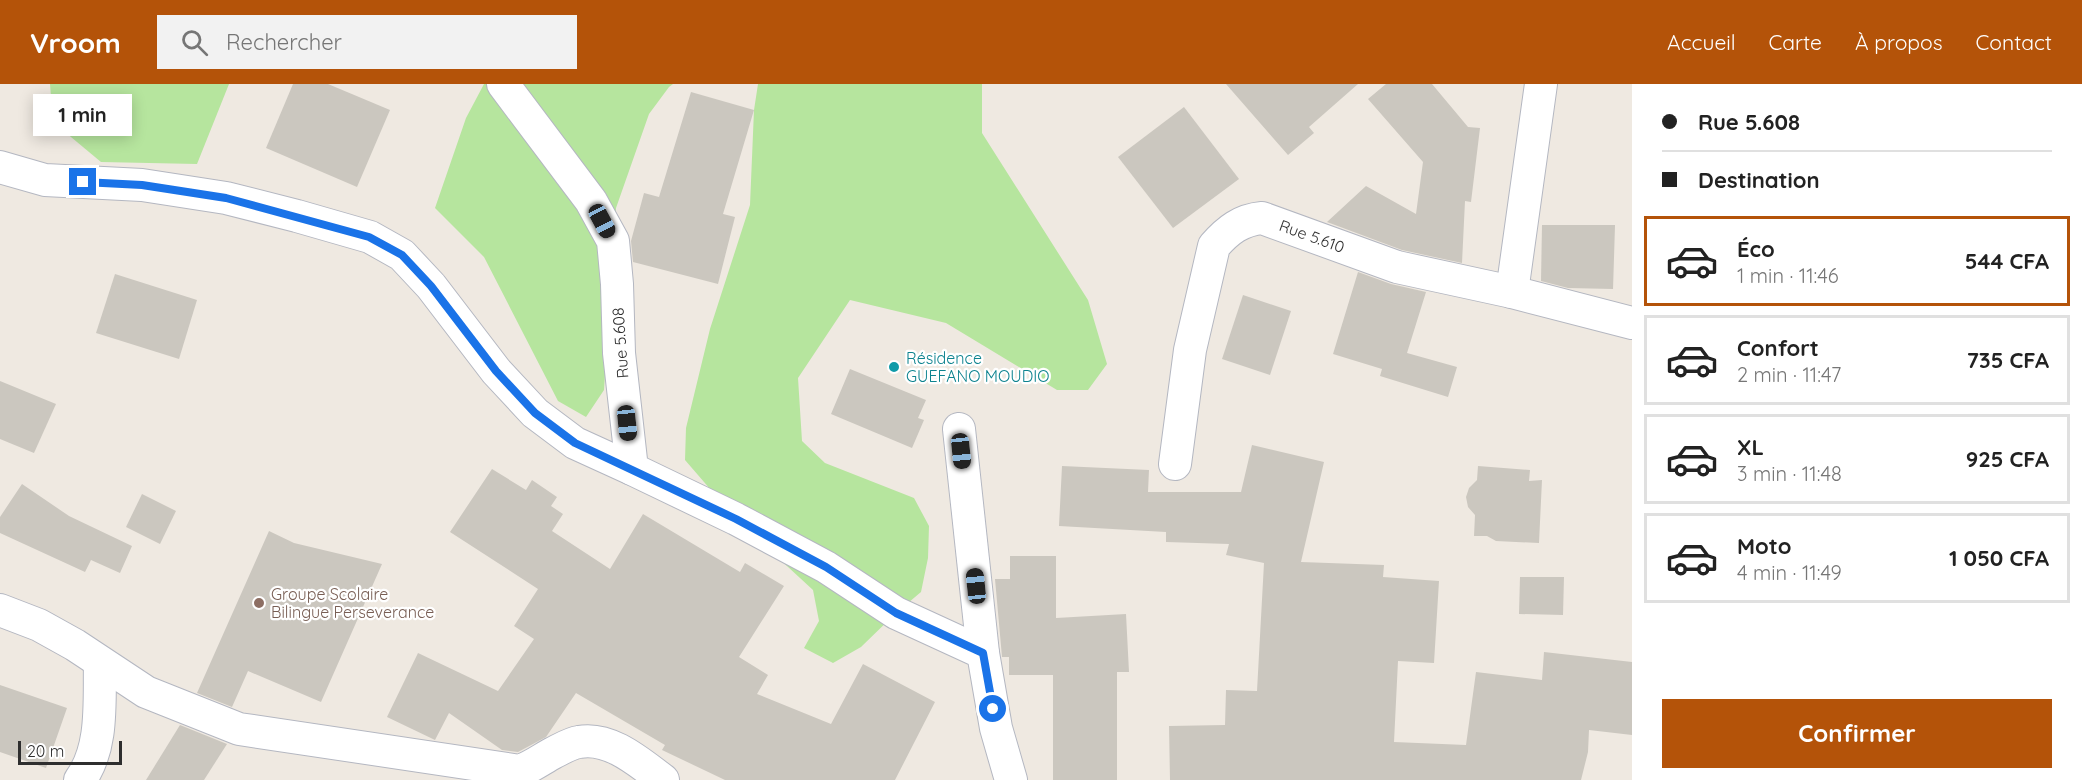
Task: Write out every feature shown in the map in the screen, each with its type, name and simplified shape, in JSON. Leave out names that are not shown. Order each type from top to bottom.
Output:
[{"type":"street","name":"Rue 5.608","points":[[503,84],[591,201],[613,241],[620,353],[632,470]]},
{"type":"street","points":[[1512,292],[1541,84]]},
{"type":"street","points":[[0,166],[45,180],[142,185],[226,198],[369,237],[402,255],[431,286],[496,371],[535,413],[575,443],[736,519],[826,567],[896,613],[983,653]]},
{"type":"street","name":"Rue 5.610","points":[[1174,464],[1190,350],[1214,246],[1225,233],[1239,223],[1250,219],[1262,218],[1397,267],[1512,292],[1632,322]]},
{"type":"street","points":[[959,429],[983,653],[996,728],[1011,780]]},
{"type":"street","points":[[0,610],[39,625],[75,645],[146,692],[240,729],[520,771],[532,767],[554,752],[579,742],[600,742],[629,755],[663,780]]},
{"type":"street","points":[[81,780],[87,771],[95,748],[100,663]]},
{"type":"green space","points":[[50,84],[229,84],[197,164],[101,162],[53,122]]},
{"type":"green space","points":[[484,84],[673,84],[649,114],[616,208],[604,390],[586,417],[558,401],[484,257],[435,208],[466,118]]},
{"type":"green space","points":[[758,84],[982,84],[982,133],[1088,300],[1107,364],[1088,390],[1057,390],[946,323],[850,300],[798,378],[802,441],[825,463],[914,498],[929,526],[928,558],[921,592],[861,647],[833,663],[804,648],[819,621],[813,590],[736,519],[685,460],[686,428],[710,329],[750,205],[754,110]]},
{"type":"building","points":[[293,84],[328,84],[390,110],[357,187],[266,148]]},
{"type":"building","points":[[1226,84],[1358,84],[1309,127],[1314,133],[1288,155]]},
{"type":"building","points":[[1386,84],[1432,84],[1468,127],[1480,128],[1471,202],[1465,201],[1462,263],[1402,250],[1327,222],[1366,186],[1416,214],[1423,162],[1368,99]]},
{"type":"building","points":[[691,92],[754,110],[723,214],[735,217],[718,284],[633,262],[631,241],[644,193],[659,197]]},
{"type":"building","points":[[1184,107],[1239,179],[1173,228],[1118,157]]},
{"type":"building","points":[[1542,225],[1615,225],[1613,289],[1568,288],[1541,281]]},
{"type":"building","points":[[1358,272],[1391,284],[1426,292],[1407,353],[1457,367],[1448,397],[1380,376],[1382,369],[1333,354]]},
{"type":"building","points":[[115,274],[197,300],[179,359],[96,333]]},
{"type":"building","points":[[1243,295],[1291,311],[1270,375],[1222,359]]},
{"type":"building","points":[[850,369],[926,400],[918,418],[924,420],[912,448],[831,414]]},
{"type":"building","points":[[0,381],[56,404],[34,453],[0,439]]},
{"type":"building","points":[[1252,445],[1324,462],[1301,562],[1384,565],[1383,577],[1439,581],[1434,663],[1398,661],[1394,742],[1466,745],[1476,672],[1542,680],[1544,652],[1632,662],[1632,735],[1589,730],[1588,752],[1581,780],[1170,780],[1169,726],[1225,725],[1226,690],[1257,691],[1264,563],[1226,555],[1229,544],[1166,542],[1166,532],[1059,526],[1062,466],[1149,470],[1148,492],[1241,492]]},
{"type":"building","points":[[1478,466],[1530,470],[1529,481],[1542,480],[1539,543],[1496,541],[1487,536],[1474,536],[1475,515],[1468,507],[1466,497],[1469,488],[1477,480]]},
{"type":"building","points":[[492,469],[526,490],[532,480],[557,497],[551,506],[563,514],[552,531],[610,569],[643,514],[740,572],[745,563],[784,586],[739,657],[768,675],[757,694],[831,724],[863,664],[935,702],[895,780],[725,780],[662,750],[665,745],[576,693],[546,737],[518,752],[502,750],[449,713],[435,740],[387,717],[418,653],[498,691],[534,639],[514,626],[538,589],[450,532]]},
{"type":"building","points":[[22,484],[69,516],[132,546],[120,573],[91,560],[85,572],[0,533],[0,517]]},
{"type":"building","points":[[142,494],[176,511],[160,544],[126,527]]},
{"type":"building","points":[[269,531],[294,543],[382,564],[321,702],[248,671],[232,707],[197,693]]},
{"type":"building","points":[[1010,556],[1056,556],[1056,618],[1126,614],[1129,672],[1117,672],[1117,780],[1053,780],[1053,675],[1009,675],[1009,657],[1002,657],[995,579],[1010,579]]},
{"type":"building","points":[[1520,577],[1564,577],[1563,615],[1519,614]]},
{"type":"building","points":[[0,685],[67,708],[46,768],[0,752]]},
{"type":"building","points":[[180,725],[227,744],[204,780],[146,780]]},
{"type":"place","name":"Résidence GUEFANO MOUDIO","points":[[894,367]]},
{"type":"place","name":"Groupe Scolaire Bilingue Perseverance","points":[[259,603]]},
{"type":"route","points":[[83,182],[142,185],[226,198],[369,237],[402,255],[431,286],[496,371],[535,413],[575,443],[736,519],[826,567],[896,613],[983,653],[993,709]]}]
